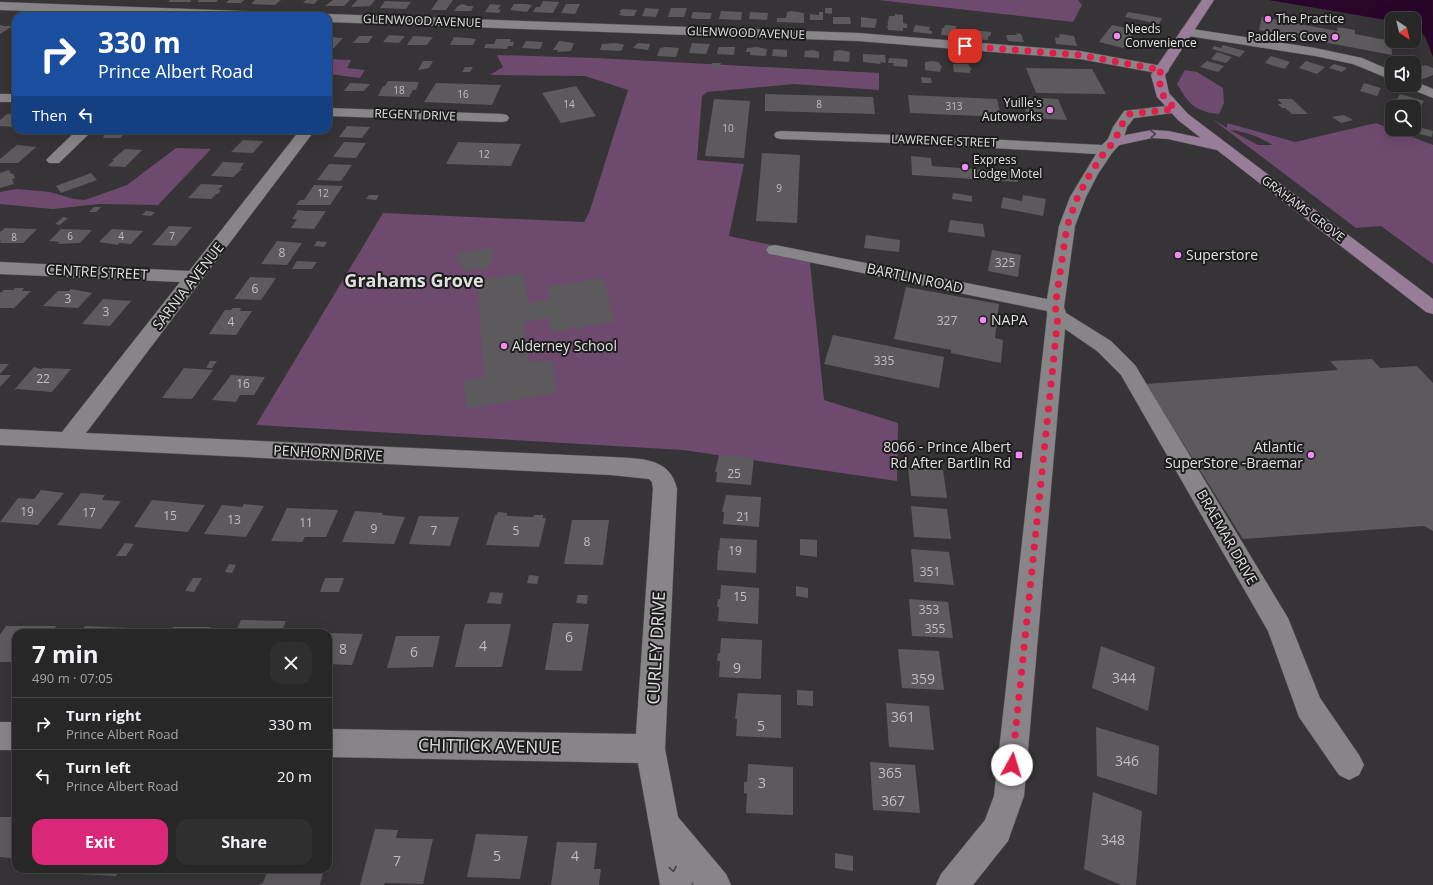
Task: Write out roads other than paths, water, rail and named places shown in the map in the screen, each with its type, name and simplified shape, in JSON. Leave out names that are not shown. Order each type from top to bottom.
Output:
[{"type":"main road","points":[[1162,70],[1208,0]]},
{"type":"main road","name":"GRAHAMS GROVE","points":[[1162,70],[1158,75],[1162,94],[1175,109],[1223,148],[1433,308]]},
{"type":"main road","points":[[1110,146],[1152,134],[1168,135],[1223,148]]},
{"type":"street","points":[[0,6],[160,12]]},
{"type":"street","name":"GLENWOOD AVENUE","points":[[332,18],[858,37],[1080,55],[1162,70]]},
{"type":"street","points":[[1186,32],[1315,52],[1350,59],[1385,73]]},
{"type":"street","points":[[1421,89],[1433,94]]},
{"type":"street","points":[[0,98],[12,98]]},
{"type":"street","points":[[952,885],[979,854],[997,830],[1009,796],[1056,312],[1067,226],[1078,196],[1129,114],[1175,109]]},
{"type":"street","name":"REGENT DRIVE","points":[[332,112],[502,118]]},
{"type":"street","points":[[54,160],[82,134]]},
{"type":"street","name":"SARNIA AVENUE","points":[[67,441],[305,134]]},
{"type":"street","name":"LAWRENCE STREET","points":[[781,135],[1110,146]]},
{"type":"street","name":"BARTLIN ROAD","points":[[775,250],[1056,312]]},
{"type":"street","name":"CENTRE STREET","points":[[0,268],[194,277]]},
{"type":"street","name":"BRAEMAR DRIVE","points":[[1056,312],[1114,352],[1128,370],[1279,626],[1309,707],[1349,765]]},
{"type":"street","name":"PENHORN DRIVE","points":[[0,437],[559,464],[641,469],[656,472]]},
{"type":"street","name":"CURLEY DRIVE","points":[[656,472],[663,480],[665,489],[650,749],[676,885]]},
{"type":"street","points":[[0,736],[12,736]]},
{"type":"street","name":"CHITTICK AVENUE","points":[[332,743],[650,749]]},
{"type":"street","name":"CURLEY DRIVE","points":[[665,824],[715,885]]},
{"type":"place","name":"The Practice","points":[[1268,19]]},
{"type":"place","name":"Needs Convenience","points":[[1117,36]]},
{"type":"place","name":"Paddlers Cove","points":[[1335,37]]},
{"type":"place","name":"Yuille's Autoworks","points":[[1050,110]]},
{"type":"place","name":"Express Lodge Motel","points":[[965,167]]},
{"type":"place","name":"Superstore","points":[[1178,255]]},
{"type":"place","name":"NAPA","points":[[983,320]]},
{"type":"place","name":"Alderney School","points":[[504,346]]},
{"type":"place","name":"8066 - Prince Albert Rd After Bartlin Rd","points":[[1019,455]]},
{"type":"place","name":"Atlantic SuperStore -Braemar","points":[[1311,455]]},
{"type":"district","name":"Grahams Grove","points":[[414,281]]}]
